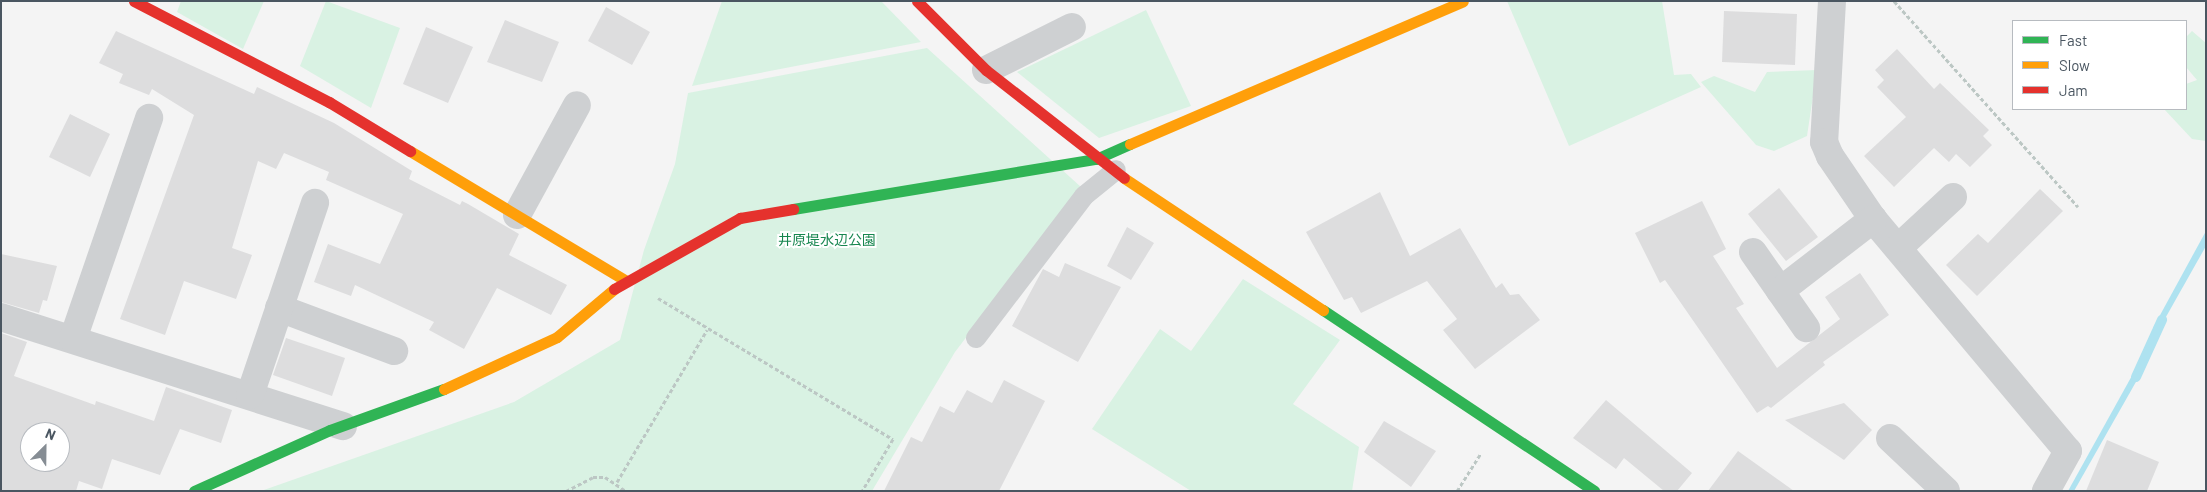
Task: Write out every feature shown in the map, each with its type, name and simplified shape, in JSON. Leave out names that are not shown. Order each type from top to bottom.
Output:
[{"type":"street","points":[[917,1],[986,70],[1096,159],[1116,170],[1589,490]]},
{"type":"street","points":[[194,491],[342,426],[473,378],[557,337],[625,280],[740,218],[1096,159],[1463,1]]},
{"type":"street","points":[[1832,1],[1824,142],[1873,219],[2068,451],[2046,491]]},
{"type":"street","points":[[151,6],[329,102],[625,280]]},
{"type":"street","points":[[986,70],[1072,27]]},
{"type":"street","points":[[517,215],[577,104]]},
{"type":"street","points":[[73,339],[149,118]]},
{"type":"street","points":[[1898,248],[1953,197]]},
{"type":"street","points":[[250,395],[315,203]]},
{"type":"street","points":[[1780,291],[1873,219]]},
{"type":"street","points":[[1753,252],[1806,328]]},
{"type":"street","points":[[279,308],[394,351]]},
{"type":"street","points":[[1,317],[250,395],[342,426]]},
{"type":"street","points":[[1890,438],[1946,491]]},
{"type":"lane","points":[[976,338],[1084,196],[1116,170]]},
{"type":"path","points":[[1894,1],[2078,207]]},
{"type":"path","points":[[650,294],[893,439],[862,491]]},
{"type":"path","points":[[617,482],[708,330]]},
{"type":"path","points":[[1457,491],[1483,450]]},
{"type":"path","points":[[566,491],[593,477],[617,482],[626,491]]},
{"type":"green space","points":[[181,1],[264,1],[243,49],[177,12]]},
{"type":"green space","points":[[326,1],[400,28],[371,108],[300,66]]},
{"type":"green space","points":[[722,1],[881,1],[921,42],[692,86]]},
{"type":"green space","points":[[1507,1],[1662,1],[1674,75],[1691,74],[1701,87],[1569,146]]},
{"type":"green space","points":[[1146,10],[1191,106],[1099,138],[1017,72]]},
{"type":"green space","points":[[2192,31],[2206,43],[2206,141],[2192,139],[2165,110],[2187,110],[2187,84],[2197,80],[2187,68],[2187,36]]},
{"type":"green space","name":"井原堤水辺公園","points":[[927,48],[1081,187],[955,352],[872,491],[261,491],[514,402],[620,340],[644,250],[675,164],[688,93]]},
{"type":"green space","points":[[1817,70],[1807,136],[1774,151],[1756,145],[1701,82],[1714,76],[1755,92],[1767,72]]},
{"type":"green space","points":[[1243,279],[1340,340],[1293,404],[1359,447],[1352,491],[1191,491],[1092,429],[1160,329],[1191,351]]},
{"type":"water","points":[[2206,231],[2206,246],[2158,331],[2153,328]]},
{"type":"water","points":[[2139,363],[2145,366],[2074,491],[2068,491]]},
{"type":"building","points":[[606,7],[650,32],[632,65],[588,41]]},
{"type":"building","points":[[1724,11],[1797,14],[1795,65],[1722,62]]},
{"type":"building","points":[[505,20],[559,42],[542,82],[487,62]]},
{"type":"building","points":[[426,27],[473,47],[448,103],[403,84]]},
{"type":"building","points":[[116,31],[254,94],[257,87],[334,123],[412,171],[409,179],[460,205],[462,201],[468,204],[519,234],[509,255],[567,285],[551,315],[497,288],[464,349],[429,330],[434,322],[355,285],[351,296],[314,282],[328,244],[380,264],[403,214],[326,180],[329,172],[284,153],[276,169],[258,161],[232,248],[252,255],[236,299],[184,281],[165,335],[120,319],[194,115],[152,89],[149,95],[119,83],[123,74],[99,63]]},
{"type":"building","points":[[1897,49],[1934,89],[1940,83],[1989,130],[1983,136],[1992,145],[1970,167],[1956,154],[1949,162],[1934,148],[1894,187],[1864,156],[1906,117],[1877,87],[1884,80],[1875,70]]},
{"type":"building","points":[[70,114],[110,134],[90,177],[49,157]]},
{"type":"building","points":[[1779,188],[1818,237],[1786,261],[1748,214]]},
{"type":"building","points":[[2040,189],[2063,211],[1977,296],[1946,265],[1978,234],[1988,243]]},
{"type":"building","points":[[1380,192],[1410,256],[1460,228],[1496,288],[1502,283],[1510,295],[1519,294],[1540,320],[1475,369],[1443,330],[1457,319],[1427,281],[1361,313],[1352,297],[1344,300],[1306,232]]},
{"type":"building","points":[[1702,201],[1726,249],[1713,256],[1744,304],[1736,308],[1777,368],[1840,319],[1825,297],[1860,273],[1889,315],[1823,362],[1825,365],[1771,408],[1768,406],[1757,413],[1665,280],[1660,283],[1635,233]]},
{"type":"building","points":[[1127,227],[1154,243],[1131,280],[1107,266]]},
{"type":"building","points":[[1,254],[57,266],[47,301],[43,300],[39,313],[1,302]]},
{"type":"building","points":[[1065,263],[1121,287],[1078,362],[1012,326],[1043,269],[1059,277]]},
{"type":"building","points":[[1,333],[27,342],[14,376],[95,405],[96,401],[154,421],[166,387],[232,410],[221,443],[180,429],[160,475],[112,459],[102,489],[79,481],[76,491],[1,491]]},
{"type":"building","points":[[286,338],[345,358],[332,396],[273,375]]},
{"type":"building","points":[[1004,380],[1045,401],[999,491],[884,491],[911,437],[922,442],[940,406],[954,413],[967,390],[992,403]]},
{"type":"building","points":[[1606,400],[1692,473],[1677,491],[1664,491],[1624,458],[1616,469],[1573,438]]},
{"type":"building","points":[[1844,403],[1872,430],[1844,460],[1785,420]]},
{"type":"building","points":[[1384,421],[1436,451],[1411,487],[1364,452]]},
{"type":"building","points":[[2107,440],[2159,462],[2147,491],[2086,491]]},
{"type":"building","points":[[1738,451],[1794,491],[1708,491]]},
{"type":"waterway","points":[[2136,377],[2162,320]]},
{"type":"traffic: fast","points":[[793,209],[1096,159],[1130,144]]},
{"type":"traffic: fast","points":[[1323,310],[1594,491]]},
{"type":"traffic: fast","points":[[194,491],[330,430],[444,389]]},
{"type":"traffic: slow","points":[[1130,144],[1463,1]]},
{"type":"traffic: slow","points":[[410,151],[625,280]]},
{"type":"traffic: slow","points":[[1124,178],[1323,310]]},
{"type":"traffic: slow","points":[[444,389],[557,337],[614,289]]},
{"type":"traffic: jam","points":[[134,1],[329,102],[410,151]]},
{"type":"traffic: jam","points":[[917,1],[986,70],[1124,178]]},
{"type":"traffic: jam","points":[[614,289],[740,218],[793,209]]}]
